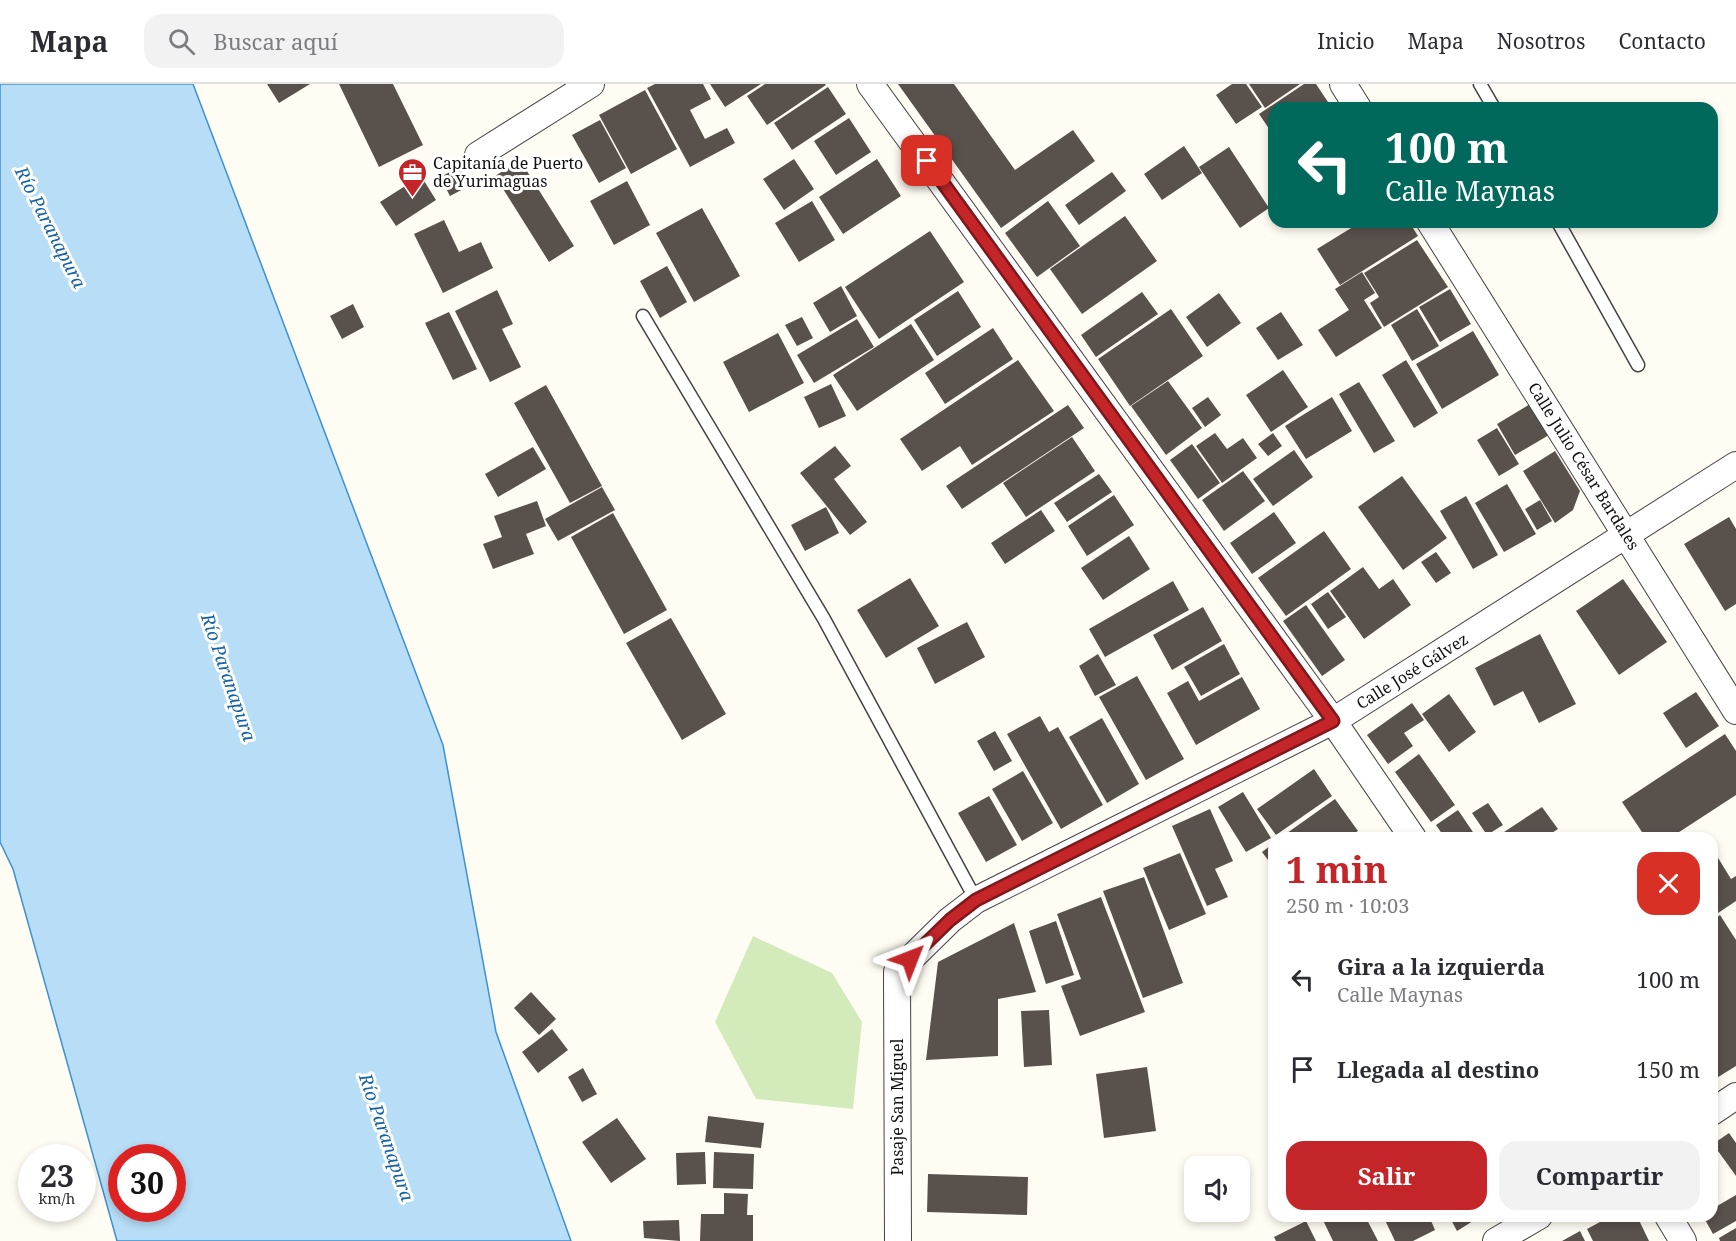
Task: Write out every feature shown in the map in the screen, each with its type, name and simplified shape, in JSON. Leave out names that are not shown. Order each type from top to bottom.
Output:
[{"type":"street","points":[[478,155],[591,84]]},
{"type":"street","points":[[870,84],[1333,721],[1409,832]]},
{"type":"street","points":[[1343,84],[1354,102]]},
{"type":"street","name":"Calle Julio César Bardales","points":[[1434,228],[1628,534],[1736,711]]},
{"type":"street","name":"Calle José Gálvez","points":[[897,972],[950,920],[976,900],[1333,721],[1736,465]]},
{"type":"street","name":"Pasaje San Miguel","points":[[897,972],[898,1241]]},
{"type":"street","points":[[1718,1108],[1736,1096]]},
{"type":"street","points":[[1496,1241],[1529,1222]]},
{"type":"street","points":[[1672,1222],[1683,1241]]},
{"type":"lane","points":[[1479,84],[1490,102]]},
{"type":"lane","points":[[1561,228],[1638,365]]},
{"type":"lane","points":[[643,316],[824,620],[976,900]]},
{"type":"green space","points":[[753,936],[832,973],[862,1022],[853,1109],[756,1099],[715,1022]]},
{"type":"water","name":"Río Paranapura","points":[[0,84],[193,84],[443,745],[496,1032],[571,1241],[117,1241],[112,1222],[186,1222],[186,1144],[108,1144],[108,1209],[96,1166],[96,1144],[90,1144],[13,869],[0,842]]},
{"type":"building","points":[[267,84],[310,84],[279,103]]},
{"type":"building","points":[[339,84],[393,84],[423,145],[379,167]]},
{"type":"building","points":[[655,84],[703,84],[711,99],[690,110],[705,139],[727,128],[735,143],[690,167],[647,88]]},
{"type":"building","points":[[710,84],[761,84],[725,107]]},
{"type":"building","points":[[765,84],[826,85],[767,125],[747,96]]},
{"type":"building","points":[[898,84],[954,84],[1015,170],[1073,130],[1095,161],[1001,228]]},
{"type":"building","points":[[1232,84],[1246,84],[1262,107],[1236,124],[1216,95]]},
{"type":"building","points":[[1249,84],[1300,84],[1274,102],[1268,102],[1265,108]]},
{"type":"building","points":[[1304,84],[1316,84],[1328,102],[1277,102]]},
{"type":"building","points":[[828,87],[846,114],[792,150],[774,123]]},
{"type":"building","points":[[645,90],[677,149],[631,174],[599,115]]},
{"type":"building","points":[[1268,108],[1268,127],[1259,114]]},
{"type":"building","points":[[849,118],[871,152],[836,175],[814,141]]},
{"type":"building","points":[[600,120],[626,168],[599,183],[572,135]]},
{"type":"building","points":[[1184,146],[1202,173],[1162,200],[1144,174]]},
{"type":"building","points":[[1229,147],[1268,209],[1240,228],[1199,167]]},
{"type":"building","points":[[794,159],[814,189],[784,210],[763,179]]},
{"type":"building","points":[[877,159],[901,196],[843,234],[819,197]]},
{"type":"building","points":[[520,160],[574,246],[549,262],[495,176]]},
{"type":"building","points":[[460,167],[469,186],[450,196],[440,177]]},
{"type":"building","points":[[1112,172],[1126,191],[1079,225],[1065,205]]},
{"type":"building","points":[[421,176],[436,200],[396,226],[380,202]]},
{"type":"building","points":[[627,181],[650,225],[614,245],[590,201]]},
{"type":"building","points":[[812,201],[835,240],[799,262],[775,223]]},
{"type":"building","points":[[1048,201],[1080,246],[1037,277],[1005,233]]},
{"type":"building","points":[[702,208],[740,276],[694,302],[656,233]]},
{"type":"building","points":[[1125,216],[1157,261],[1082,314],[1050,269]]},
{"type":"building","points":[[444,220],[459,252],[481,242],[493,268],[443,293],[414,234]]},
{"type":"building","points":[[1351,228],[1413,228],[1418,236],[1340,285],[1317,249]]},
{"type":"building","points":[[930,231],[964,282],[879,339],[845,287]]},
{"type":"building","points":[[1417,240],[1448,287],[1384,327],[1370,303],[1379,297],[1364,273]]},
{"type":"building","points":[[667,266],[687,302],[660,318],[640,281]]},
{"type":"building","points":[[1362,272],[1375,293],[1364,300],[1382,328],[1336,357],[1318,330],[1349,310],[1335,289]]},
{"type":"building","points":[[841,286],[857,316],[830,332],[813,303]]},
{"type":"building","points":[[1450,289],[1471,324],[1440,342],[1419,307]]},
{"type":"building","points":[[497,290],[513,324],[502,329],[521,367],[490,382],[455,311]]},
{"type":"building","points":[[958,291],[981,327],[937,356],[914,320]]},
{"type":"building","points":[[1142,292],[1158,314],[1096,357],[1081,335]]},
{"type":"building","points":[[1219,293],[1241,323],[1207,347],[1186,317]]},
{"type":"building","points":[[353,304],[364,327],[342,339],[330,316]]},
{"type":"building","points":[[1171,309],[1203,356],[1130,406],[1098,359]]},
{"type":"building","points":[[1417,309],[1439,346],[1412,361],[1391,325]]},
{"type":"building","points":[[449,312],[477,369],[453,380],[425,323]]},
{"type":"building","points":[[1281,312],[1303,345],[1278,360],[1256,328]]},
{"type":"building","points":[[802,317],[813,338],[797,346],[785,325]]},
{"type":"building","points":[[857,319],[874,347],[814,383],[797,355]]},
{"type":"building","points":[[911,324],[934,360],[857,411],[833,375]]},
{"type":"building","points":[[993,328],[1013,359],[945,404],[925,373]]},
{"type":"building","points":[[1473,331],[1499,375],[1442,409],[1416,364]]},
{"type":"building","points":[[778,333],[804,383],[749,412],[723,362]]},
{"type":"building","points":[[1018,360],[1054,411],[972,465],[960,446],[922,471],[900,439]]},
{"type":"building","points":[[1406,360],[1438,413],[1414,428],[1382,375]]},
{"type":"building","points":[[1283,370],[1308,407],[1271,432],[1246,395]]},
{"type":"building","points":[[1168,381],[1202,428],[1166,455],[1131,406]]},
{"type":"building","points":[[1359,382],[1395,441],[1374,453],[1339,394]]},
{"type":"building","points":[[831,384],[846,416],[819,428],[804,397]]},
{"type":"building","points":[[546,385],[602,486],[570,503],[514,403]]},
{"type":"building","points":[[1208,397],[1221,415],[1205,427],[1192,408]]},
{"type":"building","points":[[1332,397],[1352,431],[1306,459],[1285,426]]},
{"type":"building","points":[[1530,404],[1549,435],[1515,455],[1497,424]]},
{"type":"building","points":[[1068,405],[1084,428],[962,509],[946,486]]},
{"type":"building","points":[[1497,428],[1519,464],[1499,476],[1477,440]]},
{"type":"building","points":[[1215,433],[1227,449],[1243,438],[1257,458],[1222,483],[1196,446]]},
{"type":"building","points":[[1273,433],[1282,446],[1268,456],[1258,444]]},
{"type":"building","points":[[1072,437],[1095,471],[1026,517],[1003,483]]},
{"type":"building","points":[[1192,444],[1220,483],[1198,499],[1170,460]]},
{"type":"building","points":[[835,446],[851,466],[834,479],[867,522],[850,535],[800,473]]},
{"type":"building","points":[[533,447],[546,469],[498,497],[485,474]]},
{"type":"building","points":[[1294,450],[1313,477],[1273,506],[1253,479]]},
{"type":"building","points":[[1555,451],[1580,491],[1573,510],[1555,523],[1523,471]]},
{"type":"building","points":[[1243,471],[1265,501],[1224,531],[1202,500]]},
{"type":"building","points":[[1099,474],[1112,492],[1067,522],[1054,503]]},
{"type":"building","points":[[1402,476],[1447,538],[1403,570],[1358,507]]},
{"type":"building","points":[[1507,484],[1536,534],[1504,552],[1475,503]]},
{"type":"building","points":[[602,487],[615,510],[558,541],[545,519]]},
{"type":"building","points":[[1114,495],[1134,525],[1087,556],[1068,526]]},
{"type":"building","points":[[1466,496],[1498,555],[1473,569],[1440,511]]},
{"type":"building","points":[[1540,500],[1552,521],[1537,530],[1525,509]]},
{"type":"building","points":[[537,501],[546,526],[526,534],[534,554],[493,569],[483,544],[502,537],[494,516]]},
{"type":"building","points":[[826,507],[839,533],[805,551],[791,525]]},
{"type":"building","points":[[1041,510],[1055,531],[1005,564],[991,543]]},
{"type":"building","points":[[1274,512],[1296,543],[1252,574],[1230,543]]},
{"type":"building","points":[[613,513],[667,610],[624,634],[571,537]]},
{"type":"building","points":[[1729,517],[1736,529],[1736,604],[1725,611],[1684,544]]},
{"type":"building","points":[[1324,531],[1351,569],[1286,616],[1258,578]]},
{"type":"building","points":[[1129,536],[1150,569],[1103,600],[1081,568]]},
{"type":"building","points":[[1436,552],[1451,573],[1436,583],[1421,562]]},
{"type":"building","points":[[1363,567],[1379,589],[1393,579],[1411,605],[1364,639],[1330,591]]},
{"type":"building","points":[[910,578],[939,626],[886,658],[857,610]]},
{"type":"building","points":[[1623,579],[1667,642],[1619,675],[1576,611]]},
{"type":"building","points":[[1173,581],[1189,610],[1105,657],[1089,629]]},
{"type":"building","points":[[1328,592],[1346,617],[1328,629],[1311,604]]},
{"type":"building","points":[[1306,605],[1345,660],[1322,676],[1283,621]]},
{"type":"building","points":[[1203,607],[1222,641],[1172,670],[1153,635]]},
{"type":"building","points":[[671,618],[726,714],[682,740],[626,643]]},
{"type":"building","points":[[967,622],[985,657],[935,684],[917,648]]},
{"type":"building","points":[[1540,634],[1576,704],[1539,723],[1523,691],[1494,706],[1475,668]]},
{"type":"building","points":[[1224,644],[1240,674],[1201,696],[1184,667]]},
{"type":"building","points":[[1098,654],[1116,685],[1095,696],[1079,666]]},
{"type":"building","points":[[1137,676],[1184,759],[1146,780],[1099,697]]},
{"type":"building","points":[[1242,677],[1260,709],[1196,745],[1167,693],[1188,681],[1199,701]]},
{"type":"building","points":[[1696,692],[1719,726],[1686,748],[1663,713]]},
{"type":"building","points":[[1449,694],[1476,732],[1449,752],[1422,714]]},
{"type":"building","points":[[1412,703],[1424,720],[1404,733],[1413,746],[1388,764],[1367,735]]},
{"type":"building","points":[[1040,716],[1049,732],[1058,727],[1103,805],[1061,829],[1007,734]]},
{"type":"building","points":[[1102,718],[1139,784],[1107,803],[1069,737]]},
{"type":"building","points":[[995,731],[1012,761],[994,771],[977,741]]},
{"type":"building","points":[[1725,734],[1736,751],[1736,795],[1679,832],[1642,832],[1622,802]]},
{"type":"building","points":[[1419,754],[1455,805],[1431,822],[1395,772]]},
{"type":"building","points":[[1314,769],[1332,796],[1280,832],[1274,832],[1257,809]]},
{"type":"building","points":[[1023,771],[1053,823],[1022,841],[992,789]]},
{"type":"building","points":[[1243,792],[1268,833],[1268,840],[1246,852],[1218,807]]},
{"type":"building","points":[[989,796],[1017,845],[986,862],[958,813]]},
{"type":"building","points":[[1335,799],[1358,831],[1356,832],[1288,832]]},
{"type":"building","points":[[1488,803],[1503,825],[1492,832],[1485,832],[1472,813]]},
{"type":"building","points":[[1542,807],[1558,829],[1553,832],[1504,832]]},
{"type":"building","points":[[1210,809],[1233,861],[1215,869],[1228,897],[1207,906],[1172,826]]},
{"type":"building","points":[[1458,810],[1473,832],[1441,832],[1436,825]]},
{"type":"building","points":[[1268,848],[1268,860],[1262,852]]},
{"type":"building","points":[[1180,853],[1206,914],[1169,930],[1143,868]]},
{"type":"building","points":[[1718,858],[1731,879],[1736,876],[1736,901],[1718,913]]},
{"type":"building","points":[[1144,877],[1183,983],[1143,998],[1103,891]]},
{"type":"building","points":[[1101,897],[1145,1012],[1080,1036],[1061,986],[1081,979],[1057,914]]},
{"type":"building","points":[[1720,915],[1736,940],[1736,1066],[1718,1077],[1718,916]]},
{"type":"building","points":[[1056,921],[1074,975],[1046,984],[1029,931]]},
{"type":"building","points":[[1014,923],[1036,992],[998,999],[998,1056],[926,1060],[938,962]]},
{"type":"building","points":[[531,992],[556,1019],[539,1035],[514,1008]]},
{"type":"building","points":[[1049,1010],[1052,1065],[1024,1067],[1021,1011]]},
{"type":"building","points":[[552,1029],[568,1050],[538,1073],[522,1052]]},
{"type":"building","points":[[1147,1067],[1156,1131],[1104,1138],[1096,1074]]},
{"type":"building","points":[[583,1068],[597,1094],[582,1102],[568,1077]]},
{"type":"building","points":[[708,1116],[764,1123],[761,1148],[705,1142]]},
{"type":"building","points":[[617,1118],[646,1159],[611,1183],[582,1142]]},
{"type":"building","points":[[1729,1133],[1736,1143],[1736,1176],[1718,1151],[1718,1141]]},
{"type":"building","points":[[705,1152],[706,1184],[677,1185],[676,1153]]},
{"type":"building","points":[[714,1152],[754,1154],[753,1189],[713,1188]]},
{"type":"building","points":[[928,1174],[1028,1177],[1027,1215],[927,1212]]},
{"type":"building","points":[[724,1193],[748,1194],[747,1215],[753,1215],[753,1241],[700,1241],[701,1214],[724,1214]]},
{"type":"building","points":[[1736,1195],[1736,1221],[1713,1234],[1706,1222],[1718,1222],[1718,1206]]},
{"type":"building","points":[[679,1220],[680,1241],[644,1238],[643,1221]]},
{"type":"building","points":[[1306,1222],[1316,1241],[1276,1241],[1274,1237]]},
{"type":"building","points":[[1324,1222],[1368,1222],[1378,1241],[1333,1241]]},
{"type":"building","points":[[1386,1222],[1432,1222],[1435,1230],[1413,1241],[1395,1241]]},
{"type":"building","points":[[1452,1222],[1471,1222],[1457,1231]]},
{"type":"building","points":[[1600,1222],[1640,1222],[1649,1241],[1593,1241],[1587,1229]]},
{"type":"building","points":[[1736,1228],[1736,1241],[1720,1241],[1719,1238]]},
{"type":"building","points":[[1580,1231],[1585,1241],[1562,1241]]},
{"type":"place","name":"Capitanía de Puerto de Yurimaguas","points":[[412,198]]},
{"type":"route","points":[[910,959],[950,920],[976,900],[1333,721],[927,161]]}]
